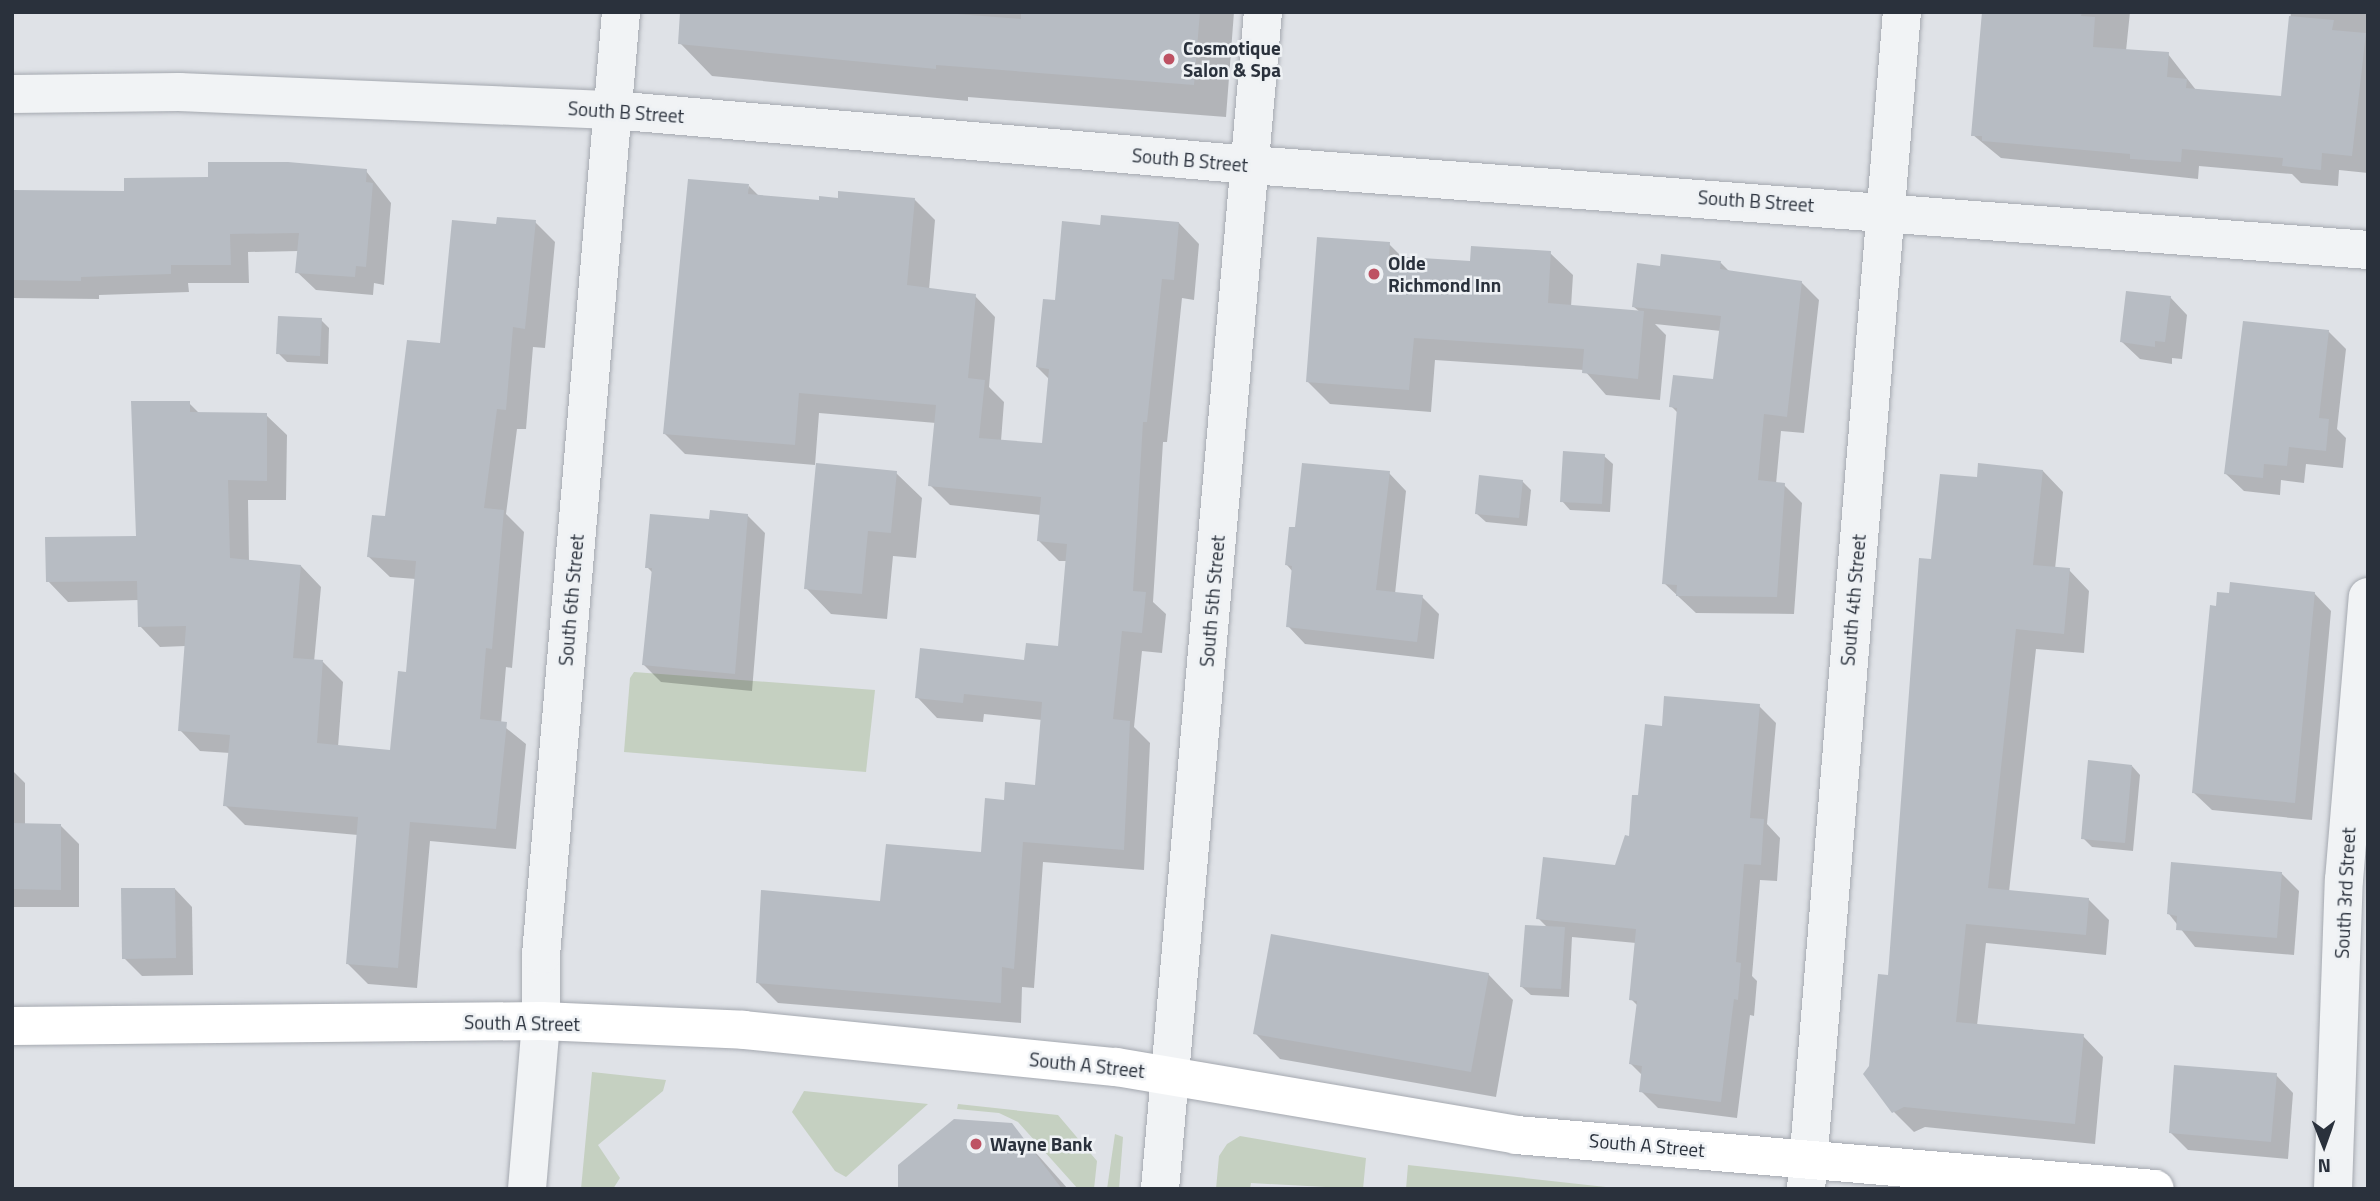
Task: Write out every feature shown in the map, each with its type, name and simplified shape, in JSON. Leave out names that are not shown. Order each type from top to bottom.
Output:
[{"type":"main road","name":"South A Street","points":[[12,1026],[541,1021],[744,1030],[1171,1075],[1517,1135],[1807,1174],[2155,1189]]},
{"type":"street","name":"South 6th Street","points":[[527,1189],[541,1021],[541,955],[621,12]]},
{"type":"street","name":"South 5th Street","points":[[1160,1189],[1263,12]]},
{"type":"street","name":"South 4th Street","points":[[1807,1174],[1902,12]]},
{"type":"street","name":"South B Street","points":[[12,94],[179,92],[612,110],[1251,165],[1884,210],[2368,250]]},
{"type":"street","name":"South 3rd Street","points":[[2333,1189],[2344,880],[2368,597]]},
{"type":"green space","points":[[634,672],[875,690],[866,772],[624,752],[630,678]]},
{"type":"green space","points":[[592,1072],[666,1080],[663,1091],[598,1145],[620,1178],[613,1189],[581,1189]]},
{"type":"green space","points":[[804,1091],[928,1104],[846,1177],[835,1171],[792,1112]]},
{"type":"green space","points":[[958,1104],[1058,1115],[1097,1161],[1094,1189],[1078,1189],[1018,1122],[999,1113],[957,1109]]},
{"type":"green space","points":[[1115,1134],[1123,1137],[1119,1189],[1107,1189]]},
{"type":"green space","points":[[1240,1136],[1366,1158],[1363,1189],[1251,1183],[1250,1189],[1216,1189],[1219,1156],[1227,1144]]},
{"type":"green space","points":[[1408,1165],[1624,1189],[1406,1189]]},
{"type":"building","points":[[680,12],[932,12],[1021,19],[1021,12],[1200,12],[1194,85],[936,65],[936,69],[678,44]]},
{"type":"building","points":[[1982,12],[2082,12],[2081,16],[2095,17],[2093,47],[2169,52],[2167,77],[2187,79],[2186,88],[2281,96],[2289,16],[2334,20],[2332,30],[2366,33],[2352,156],[2322,153],[2321,170],[2282,166],[2283,158],[2182,149],[2181,162],[2130,159],[2130,154],[1982,141],[1982,136],[1971,136]]},
{"type":"building","points":[[208,162],[288,162],[367,169],[366,182],[373,183],[366,267],[356,266],[355,277],[295,273],[299,233],[230,234],[231,265],[171,265],[171,274],[81,277],[81,281],[12,280],[12,190],[124,191],[124,178],[208,177]]},
{"type":"building","points":[[688,179],[749,184],[748,194],[819,200],[819,196],[838,198],[838,191],[915,198],[907,285],[976,294],[968,378],[985,380],[979,438],[1042,443],[1049,369],[1036,367],[1043,299],[1055,300],[1062,221],[1100,225],[1101,215],[1179,222],[1174,280],[1162,279],[1147,422],[1143,422],[1133,591],[1146,592],[1142,633],[1122,631],[1113,719],[1130,721],[1124,850],[1023,842],[1014,969],[1002,967],[1001,1003],[756,983],[761,890],[880,901],[886,844],[981,852],[985,798],[1004,800],[1005,782],[1035,785],[1042,702],[964,694],[963,703],[915,698],[920,648],[1024,660],[1026,643],[1058,646],[1067,544],[1037,541],[1041,497],[928,486],[936,405],[799,393],[795,445],[663,434]]},
{"type":"building","points":[[497,217],[536,220],[525,329],[513,327],[506,410],[497,409],[484,508],[504,510],[492,649],[486,648],[480,719],[507,722],[496,829],[410,822],[398,968],[346,964],[358,817],[223,806],[230,735],[178,731],[186,626],[138,627],[137,581],[46,582],[45,537],[136,536],[131,401],[190,401],[190,412],[267,413],[267,481],[228,480],[230,558],[301,565],[293,658],[323,660],[317,743],[390,750],[398,671],[406,672],[416,561],[367,557],[372,515],[385,516],[407,340],[440,343],[452,220],[496,224]]},
{"type":"building","points":[[1317,237],[1390,242],[1389,256],[1470,261],[1471,246],[1551,251],[1548,303],[1644,311],[1638,379],[1582,373],[1584,349],[1414,338],[1409,390],[1306,382]]},
{"type":"building","points":[[1661,254],[1721,261],[1720,269],[1802,281],[1787,417],[1764,414],[1758,480],[1785,483],[1777,597],[1676,596],[1677,585],[1662,584],[1677,408],[1669,407],[1673,375],[1713,379],[1721,316],[1632,307],[1637,263],[1660,266]]},
{"type":"building","points":[[2126,291],[2171,296],[2165,342],[2155,341],[2155,347],[2120,342]]},
{"type":"building","points":[[278,316],[322,318],[320,356],[276,354]]},
{"type":"building","points":[[2243,321],[2329,330],[2319,418],[2329,419],[2326,451],[2289,447],[2287,466],[2264,464],[2263,478],[2224,474]]},
{"type":"building","points":[[1563,451],[1605,454],[1602,504],[1560,502]]},
{"type":"building","points":[[816,463],[897,471],[891,533],[868,531],[862,594],[804,589]]},
{"type":"building","points":[[1302,463],[1390,471],[1376,590],[1423,595],[1417,642],[1286,627],[1292,566],[1285,565],[1289,527],[1295,527]]},
{"type":"building","points":[[1978,463],[2043,470],[2033,565],[2070,568],[2064,634],[2016,629],[1988,888],[2089,898],[2086,935],[1966,924],[1956,1022],[2084,1034],[2075,1124],[1904,1107],[1892,1113],[1863,1074],[1869,1066],[1878,974],[1888,975],[1919,558],[1931,559],[1940,474],[1977,477]]},
{"type":"building","points":[[1479,475],[1523,480],[1519,518],[1475,514]]},
{"type":"building","points":[[710,510],[748,514],[735,674],[642,665],[652,568],[645,568],[650,514],[709,519]]},
{"type":"building","points":[[2230,582],[2315,592],[2295,803],[2192,793],[2210,605],[2216,606],[2217,592],[2229,593]]},
{"type":"building","points":[[1664,696],[1760,704],[1750,818],[1764,819],[1761,865],[1744,864],[1736,962],[1741,963],[1738,1000],[1734,999],[1721,1102],[1639,1092],[1642,1066],[1629,1064],[1637,1001],[1629,1000],[1636,929],[1536,919],[1543,857],[1615,865],[1625,835],[1629,836],[1632,795],[1638,795],[1645,724],[1662,726]]},
{"type":"building","points":[[2088,760],[2132,765],[2125,843],[2081,839]]},
{"type":"building","points":[[12,823],[61,824],[61,890],[12,889]]},
{"type":"building","points":[[2171,862],[2282,872],[2277,938],[2176,930],[2177,916],[2167,914]]},
{"type":"building","points":[[121,888],[175,888],[176,958],[122,959]]},
{"type":"building","points":[[1525,925],[1565,927],[1561,989],[1520,987]]},
{"type":"building","points":[[1271,934],[1489,973],[1471,1072],[1253,1034]]},
{"type":"building","points":[[2174,1065],[2277,1073],[2271,1142],[2169,1133]]},
{"type":"building","name":"Wayne Bank","points":[[954,1119],[1012,1123],[1062,1189],[898,1189],[898,1165]]},
{"type":"place","name":"Cosmotique Salon & Spa","points":[[1169,59]]},
{"type":"place","name":"Olde Richmond Inn","points":[[1374,274]]},
{"type":"place","name":"Wayne Bank","points":[[976,1144]]}]
